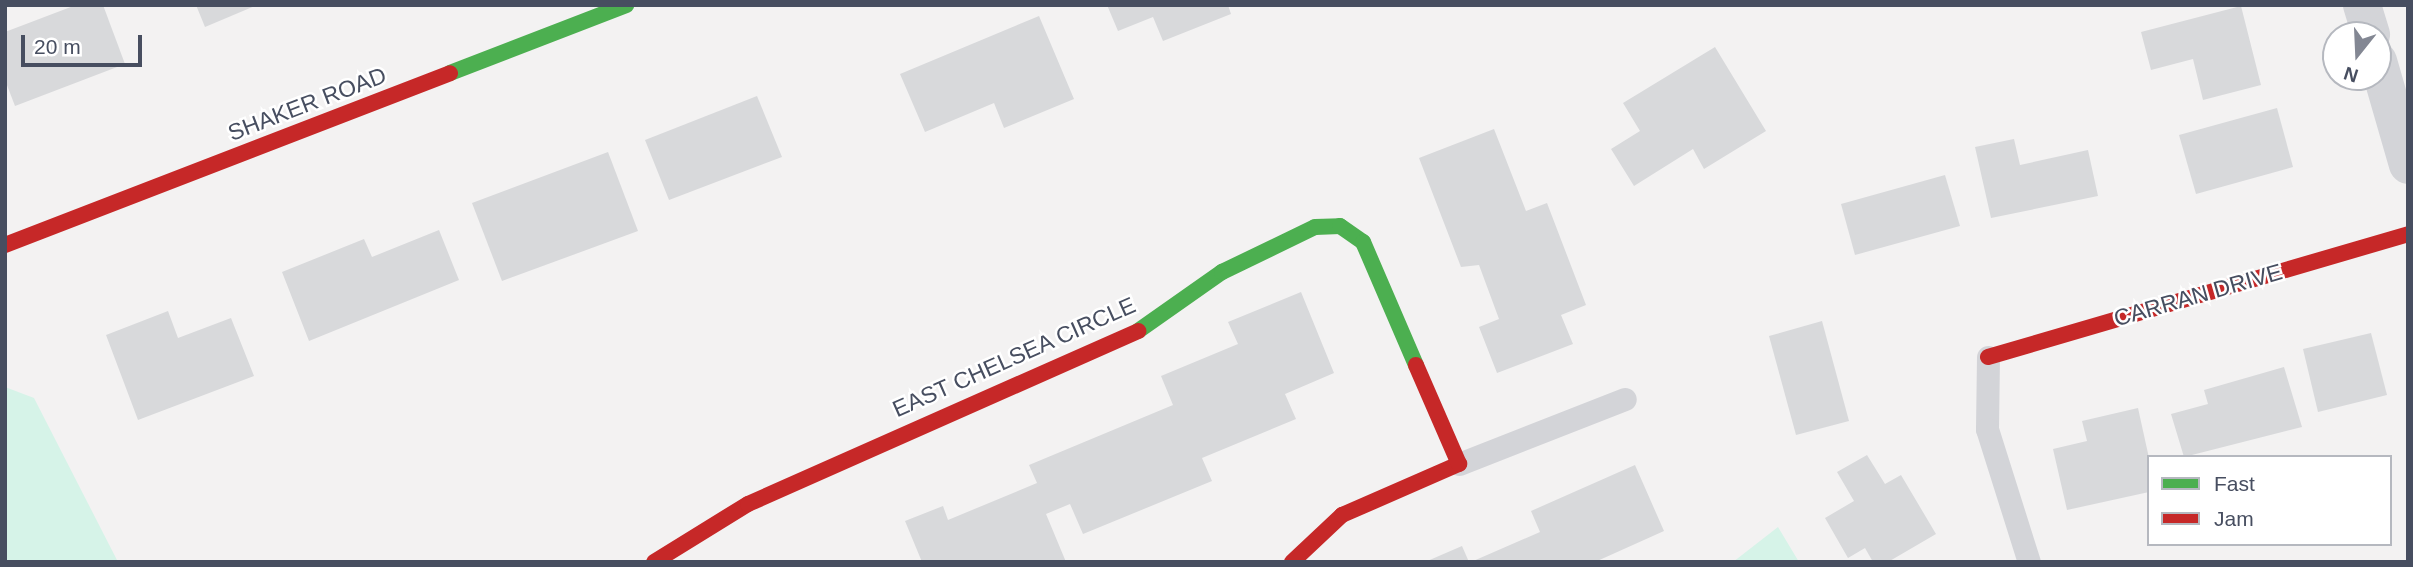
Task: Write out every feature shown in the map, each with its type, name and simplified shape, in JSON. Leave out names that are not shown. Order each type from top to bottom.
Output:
[{"type":"street","name":"SHAKER ROAD","points":[[5,245],[626,5]]},
{"type":"street","points":[[2387,91],[2408,165]]},
{"type":"street","name":"EAST CHELSEA CIRCLE","points":[[654,562],[748,503],[1137,332],[1222,272],[1315,228],[1339,226],[1363,242],[1459,464]]},
{"type":"street","name":"CARRAN DRIVE","points":[[1988,357],[2408,234]]},
{"type":"street","points":[[1292,562],[1342,515],[1459,464]]},
{"type":"lane","points":[[1988,357],[1987,429],[2029,562]]},
{"type":"lane","points":[[1459,464],[1625,399]]},
{"type":"green space","points":[[5,387],[34,398],[118,562],[5,562]]},
{"type":"green space","points":[[1778,527],[1799,562],[1733,562]]},
{"type":"building","points":[[76,5],[103,5],[125,64],[15,106],[5,80],[5,32]]},
{"type":"building","points":[[196,5],[257,5],[205,27]]},
{"type":"building","points":[[1107,5],[1228,5],[1231,14],[1163,41],[1153,17],[1118,31]]},
{"type":"building","points":[[2241,6],[2261,85],[2203,100],[2193,59],[2151,70],[2141,32]]},
{"type":"building","points":[[1039,16],[1074,99],[1004,128],[994,103],[925,132],[900,74]]},
{"type":"building","points":[[1715,47],[1766,131],[1704,169],[1693,149],[1634,186],[1611,149],[1640,131],[1623,103]]},
{"type":"building","points":[[757,96],[782,157],[669,200],[645,140]]},
{"type":"building","points":[[2277,108],[2293,167],[2196,194],[2179,135]]},
{"type":"building","points":[[1494,129],[1526,211],[1547,203],[1586,305],[1561,315],[1573,344],[1497,373],[1479,327],[1499,319],[1479,265],[1461,267],[1419,158]]},
{"type":"building","points":[[2014,139],[2020,165],[2088,150],[2098,196],[1991,218],[1975,147]]},
{"type":"building","points":[[608,152],[638,231],[502,281],[472,203]]},
{"type":"building","points":[[1945,175],[1960,226],[1855,255],[1841,204]]},
{"type":"building","points":[[439,230],[459,280],[309,341],[282,272],[364,239],[372,257]]},
{"type":"building","points":[[1301,292],[1334,373],[1285,394],[1296,419],[1202,458],[1212,481],[1083,534],[1070,504],[1046,514],[1066,562],[922,562],[905,521],[943,506],[948,520],[1037,483],[1029,465],[1173,405],[1161,376],[1238,344],[1228,322]]},
{"type":"building","points":[[168,311],[178,338],[231,318],[254,376],[138,420],[106,335]]},
{"type":"building","points":[[1822,321],[1849,421],[1796,435],[1769,336]]},
{"type":"building","points":[[2371,333],[2387,395],[2318,412],[2303,349]]},
{"type":"building","points":[[2284,367],[2302,427],[2183,455],[2171,414],[2208,404],[2204,390]]},
{"type":"building","points":[[2138,408],[2148,455],[2147,492],[2067,510],[2053,449],[2087,441],[2082,421]]},
{"type":"building","points":[[1867,455],[1885,484],[1901,475],[1936,534],[1888,562],[1873,562],[1865,548],[1848,558],[1825,518],[1854,501],[1837,472]]},
{"type":"building","points":[[1635,465],[1664,531],[1595,562],[1471,562],[1540,532],[1531,511]]},
{"type":"building","points":[[1462,546],[1469,562],[1425,562]]},
{"type":"traffic: fast","points":[[450,73],[626,5]]},
{"type":"traffic: fast","points":[[1138,331],[1222,272],[1315,227],[1340,226],[1363,242],[1416,365]]},
{"type":"traffic: jam","points":[[5,245],[450,73]]},
{"type":"traffic: jam","points":[[1988,357],[2408,234]]},
{"type":"traffic: jam","points":[[654,562],[748,504],[1138,331]]},
{"type":"traffic: jam","points":[[1292,562],[1342,515],[1459,464],[1416,365]]}]
